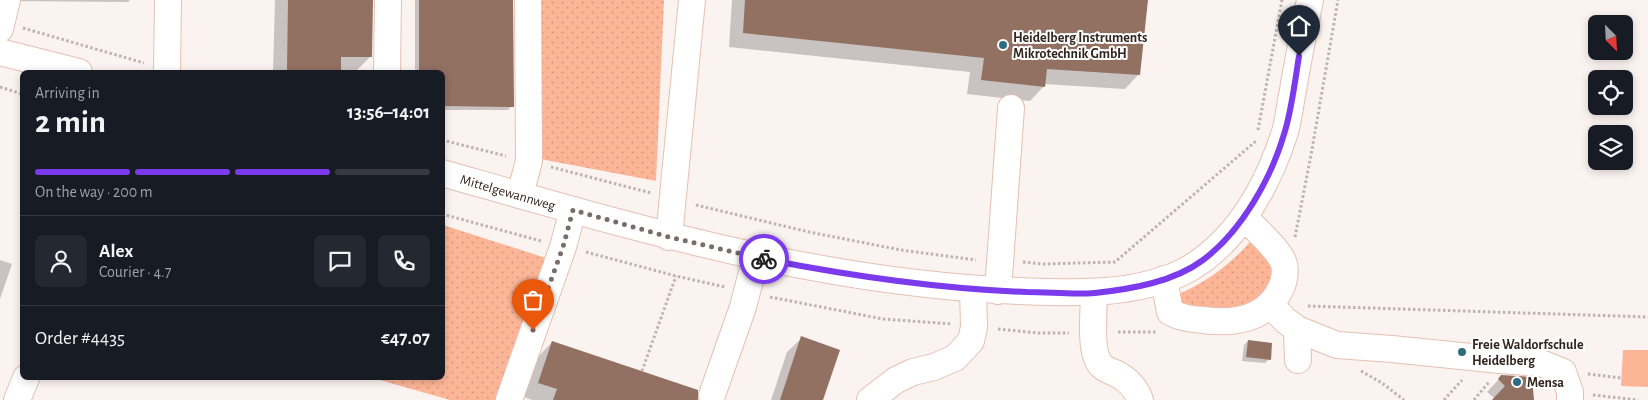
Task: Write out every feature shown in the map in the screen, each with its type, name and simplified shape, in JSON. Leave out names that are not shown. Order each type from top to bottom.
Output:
[{"type":"street","points":[[168,0],[173,70]]},
{"type":"street","points":[[173,70],[184,0]]},
{"type":"street","points":[[387,70],[388,0]]},
{"type":"street","points":[[520,195],[529,161],[528,0]]},
{"type":"street","points":[[669,237],[692,0]]},
{"type":"street","name":"Mittelgewannweg","points":[[445,174],[669,237],[756,257],[839,273],[986,290],[1094,293],[1127,288],[1164,279],[1184,271],[1203,260],[1223,242],[1244,217],[1265,183],[1285,131],[1310,0]]},
{"type":"street","points":[[0,52],[71,70]]},
{"type":"street","points":[[870,400],[896,380],[913,372],[934,367],[955,358],[971,341],[986,290],[999,261],[1011,108]]},
{"type":"street","points":[[509,400],[563,247],[573,210]]},
{"type":"street","points":[[1244,217],[1279,253],[1284,264],[1284,282],[1276,297],[1276,307],[1285,320],[1297,328],[1336,345],[1541,363],[1567,388]]},
{"type":"street","points":[[712,395],[742,307],[756,257]]},
{"type":"street","points":[[1164,279],[1170,312],[1180,317],[1210,321],[1240,320],[1276,307]]},
{"type":"street","points":[[1094,293],[1094,348],[1097,358],[1101,366],[1124,377],[1138,393],[1140,400]]},
{"type":"street","points":[[1297,328],[1298,360]]},
{"type":"street","points":[[0,394],[16,400],[25,380]]},
{"type":"path","points":[[1258,131],[1282,0]]},
{"type":"path","points":[[1294,242],[1338,0]]},
{"type":"path","points":[[3,17],[167,70]]},
{"type":"path","points":[[0,87],[20,93]]},
{"type":"path","points":[[445,141],[809,232],[901,250],[972,260],[1044,264],[1115,262],[1256,140]]},
{"type":"path","points":[[642,371],[676,276]]},
{"type":"path","points":[[1276,307],[1648,317]]},
{"type":"path","points":[[1567,388],[1621,378]]},
{"type":"path","points":[[1474,400],[1491,380]]},
{"type":"path","points":[[1567,388],[1638,400]]},
{"type":"shaded area","points":[[540,0],[664,0],[656,181],[540,159]]},
{"type":"shaded area","points":[[445,226],[546,258],[499,400],[450,400],[380,380],[445,380]]},
{"type":"shaded area","points":[[1250,242],[1264,251],[1276,271],[1256,306],[1196,313],[1173,297],[1215,274],[1233,260]]},
{"type":"shaded area","points":[[1623,350],[1648,350],[1648,387],[1621,386]]},
{"type":"building","points":[[288,0],[373,0],[372,57],[341,57],[341,70],[287,70]]},
{"type":"building","points":[[419,0],[513,0],[514,107],[445,106],[445,70],[419,70]]},
{"type":"building","name":"Heidelberg Instruments Mikrotechnik GmbH","points":[[745,0],[1148,0],[1140,75],[1047,69],[1045,87],[981,80],[984,58],[743,33]]},
{"type":"building","points":[[801,336],[840,350],[823,400],[780,400]]},
{"type":"building","points":[[1248,340],[1272,343],[1271,360],[1246,357]]},
{"type":"building","points":[[552,341],[698,390],[698,400],[553,400],[557,389],[538,383]]},
{"type":"building","name":"Mensa","points":[[1501,375],[1532,377],[1534,400],[1492,400],[1505,386],[1498,379]]},
{"type":"way so far","points":[[533,330],[563,247],[573,210],[669,237],[764,259]]},
{"type":"place","name":"Heidelberg Instruments Mikrotechnik GmbH","points":[[1003,45]]},
{"type":"place","name":"Freie Waldorfschule Heidelberg","points":[[1462,352]]},
{"type":"place","name":"Mensa","points":[[1517,382]]},
{"type":"route","points":[[764,259],[839,273],[973,289],[1094,293],[1127,288],[1164,279],[1184,271],[1203,260],[1223,242],[1244,217],[1265,183],[1285,131],[1299,56]]}]
